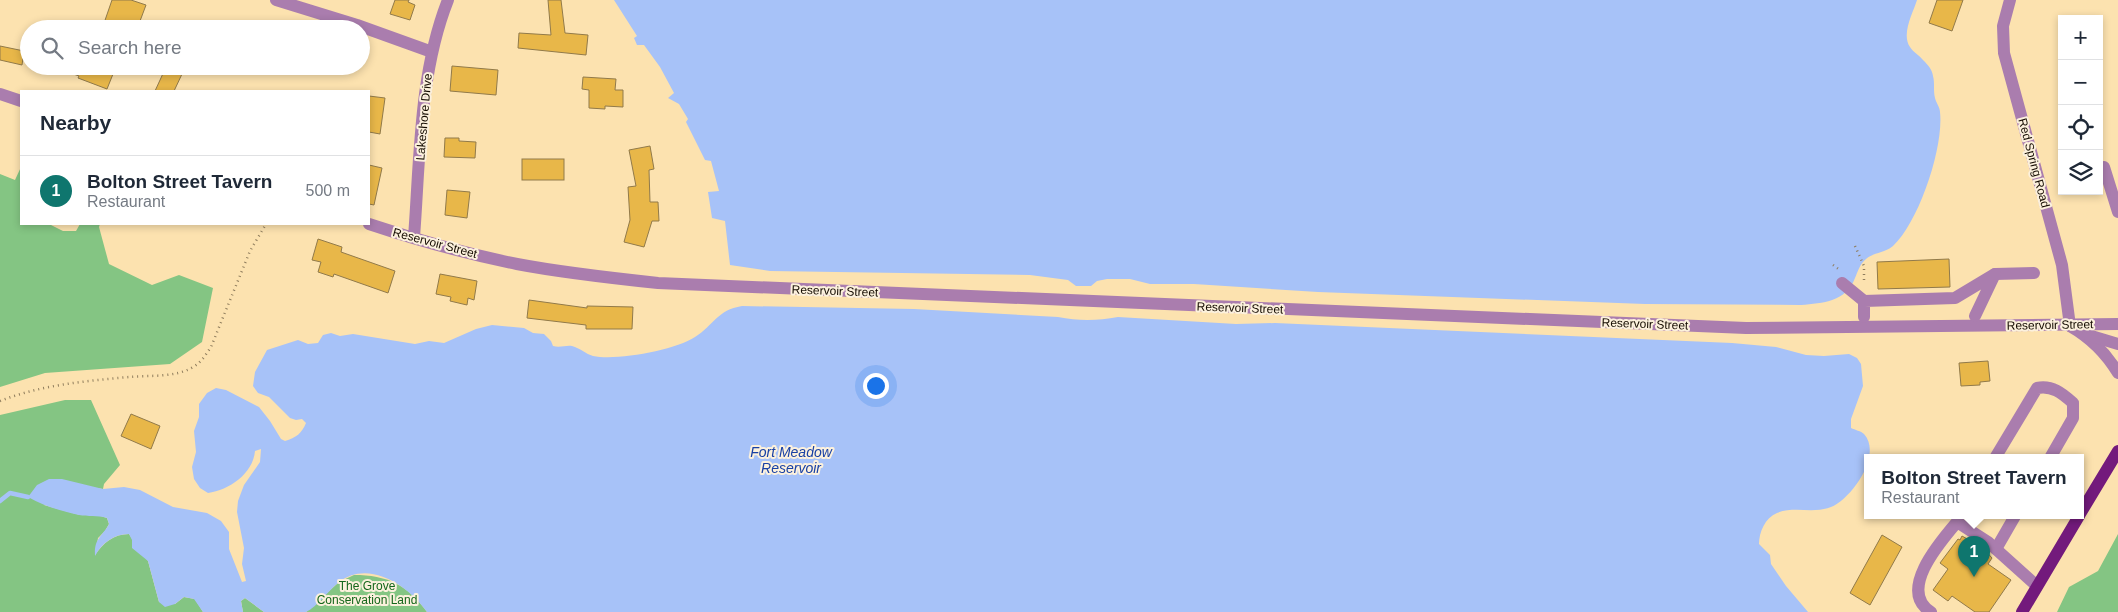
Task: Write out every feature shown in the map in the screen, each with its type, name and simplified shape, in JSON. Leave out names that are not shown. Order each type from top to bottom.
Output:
[{"type":"main road","points":[[2084,508],[2118,450]]},
{"type":"main road","points":[[2022,612],[2078,519]]},
{"type":"street","points":[[276,0],[342,20]]},
{"type":"street","name":"Lakeshore Drive","points":[[414,238],[426,88],[432,52],[448,0]]},
{"type":"street","name":"Red Spring Road","points":[[2010,0],[2003,26],[2004,53],[2062,265],[2070,326]]},
{"type":"street","points":[[370,29],[432,52]]},
{"type":"street","points":[[0,94],[20,101]]},
{"type":"street","points":[[2104,167],[2118,212]]},
{"type":"street","name":"Reservoir Street","points":[[370,224],[497,260],[551,270],[658,283],[1746,328],[2118,324]]},
{"type":"street","points":[[1842,283],[1864,301],[1955,298],[1996,274],[2034,273]]},
{"type":"street","points":[[1975,316],[1996,274]]},
{"type":"street","points":[[1864,301],[1864,317]]},
{"type":"street","points":[[2070,326],[2084,334],[2105,353],[2118,373]]},
{"type":"street","name":"Reservoir Street","points":[[2084,334],[2118,344]]},
{"type":"street","points":[[1997,454],[2037,388],[2046,386],[2062,392],[2073,403],[2073,418],[2052,454]]},
{"type":"street","points":[[1932,612],[1926,608],[1920,597],[1918,581],[1932,554],[1959,519],[2038,586]]},
{"type":"street","points":[[1996,549],[2014,519]]},
{"type":"path","points":[[0,401],[36,388],[166,375],[193,367],[202,360],[210,347],[250,251],[265,225]]},
{"type":"path","points":[[1855,246],[1864,266],[1864,301]]},
{"type":"green space","points":[[20,169],[20,225],[51,225],[63,231],[76,231],[79,225],[100,225],[109,264],[152,285],[179,275],[213,288],[202,342],[170,364],[45,373],[0,387],[0,174],[15,180]]},
{"type":"green space","points":[[65,400],[91,400],[120,465],[104,484],[103,489],[82,486],[44,505],[80,515],[98,515],[107,518],[109,524],[98,538],[95,555],[109,540],[129,534],[148,561],[159,602],[175,604],[184,597],[195,599],[203,612],[0,612],[0,415]]},
{"type":"green space","points":[[2118,534],[2118,612],[2057,612],[2069,587],[2098,571]]},
{"type":"green space","name":"The Grove Conservation Land","points":[[354,575],[377,577],[396,583],[412,595],[427,612],[306,612],[339,582]]},
{"type":"green space","points":[[245,598],[264,612],[243,612],[241,601]]},
{"type":"water","points":[[614,0],[1917,0],[1907,30],[1908,42],[1911,49],[1932,71],[1934,95],[1940,110],[1940,127],[1934,163],[1928,183],[1912,220],[1903,235],[1889,249],[1872,255],[1864,261],[1851,286],[1840,297],[1825,302],[1801,305],[1645,304],[1318,292],[1194,284],[1150,284],[1130,279],[1107,279],[1097,281],[1091,286],[1076,286],[1068,280],[1030,275],[770,271],[730,265],[725,221],[712,218],[708,192],[719,191],[711,161],[705,160],[686,122],[688,119],[679,104],[668,98],[674,93],[660,67],[644,45],[637,45],[634,38],[637,36]]},
{"type":"water","name":"Fort Meadow Reservoir","points":[[742,306],[914,309],[1058,317],[1080,320],[1118,317],[1236,324],[1275,323],[1732,343],[1776,347],[1806,355],[1849,354],[1857,358],[1861,364],[1863,386],[1851,419],[1851,428],[1864,434],[1869,443],[1870,453],[1864,454],[1864,471],[1862,475],[1855,486],[1839,502],[1824,509],[1790,510],[1777,513],[1769,518],[1760,535],[1759,544],[1770,555],[1771,564],[1786,586],[1808,612],[427,612],[410,593],[399,585],[375,574],[362,573],[350,576],[338,583],[315,606],[306,612],[264,612],[245,598],[241,601],[243,612],[203,612],[194,599],[184,597],[175,604],[165,607],[159,602],[148,561],[132,548],[132,540],[129,534],[109,540],[95,556],[97,541],[109,524],[107,518],[82,516],[66,512],[46,506],[28,497],[37,485],[49,479],[62,479],[103,489],[124,487],[140,490],[173,507],[207,513],[221,521],[229,532],[229,549],[242,582],[246,581],[242,564],[244,548],[237,512],[238,501],[244,485],[260,462],[261,449],[255,451],[250,467],[239,479],[224,488],[208,493],[200,488],[194,479],[192,467],[196,452],[194,431],[199,417],[199,404],[207,393],[216,388],[226,390],[259,407],[281,439],[285,441],[295,437],[303,430],[306,423],[302,419],[290,418],[269,397],[258,393],[253,386],[255,372],[267,350],[298,340],[308,344],[318,343],[323,335],[331,333],[340,336],[353,334],[415,344],[429,341],[444,343],[476,329],[492,325],[524,328],[533,333],[544,334],[553,346],[572,346],[593,356],[631,356],[686,342],[695,337],[721,314]]},
{"type":"building","points":[[112,0],[131,0],[146,5],[140,20],[105,20]]},
{"type":"building","points":[[395,0],[409,0],[408,2],[415,5],[410,20],[390,14]]},
{"type":"building","points":[[548,0],[561,0],[565,33],[588,35],[586,55],[518,48],[519,33],[551,35]]},
{"type":"building","points":[[1937,0],[1963,0],[1952,31],[1929,23]]},
{"type":"building","points":[[0,46],[20,50],[20,65],[0,60]]},
{"type":"building","points":[[452,66],[498,70],[496,95],[450,91]]},
{"type":"building","points":[[76,75],[113,75],[107,89],[78,78],[79,76]]},
{"type":"building","points":[[162,75],[182,75],[174,90],[155,90]]},
{"type":"building","points":[[583,77],[616,79],[615,90],[623,90],[623,107],[605,106],[605,109],[589,108],[589,90],[582,89]]},
{"type":"building","points":[[370,96],[385,98],[380,134],[370,132]]},
{"type":"building","points":[[445,138],[459,138],[459,141],[476,142],[475,158],[444,157]]},
{"type":"building","points":[[650,146],[654,169],[649,170],[650,202],[658,202],[659,221],[652,221],[644,247],[624,242],[630,220],[628,187],[636,186],[629,150]]},
{"type":"building","points":[[522,159],[564,159],[564,180],[522,180]]},
{"type":"building","points":[[370,165],[382,168],[374,205],[370,204]]},
{"type":"building","points":[[447,190],[470,192],[467,218],[445,215]]},
{"type":"building","points":[[318,239],[342,247],[341,252],[395,271],[388,293],[334,274],[333,277],[318,272],[321,262],[312,260]]},
{"type":"building","points":[[1949,259],[1950,287],[1878,289],[1877,262]]},
{"type":"building","points":[[440,274],[477,281],[474,300],[468,298],[467,305],[450,301],[451,297],[436,294]]},
{"type":"building","points":[[529,300],[587,308],[587,306],[633,307],[632,329],[586,329],[586,325],[527,318]]},
{"type":"building","points":[[1988,361],[1990,381],[1980,382],[1980,385],[1961,386],[1959,363]]},
{"type":"building","points":[[131,414],[160,426],[151,449],[121,436]]},
{"type":"building","points":[[1882,535],[1902,547],[1870,605],[1850,593]]},
{"type":"building","points":[[1962,536],[1983,548],[1992,558],[1988,564],[2011,580],[1989,612],[1975,612],[1952,596],[1948,601],[1933,590],[1948,569],[1940,563]]},
{"type":"waterway","points":[[0,501],[10,493],[28,497]]},
{"type":"place","name":"Bolton Street Tavern","points":[[1974,577]]}]
